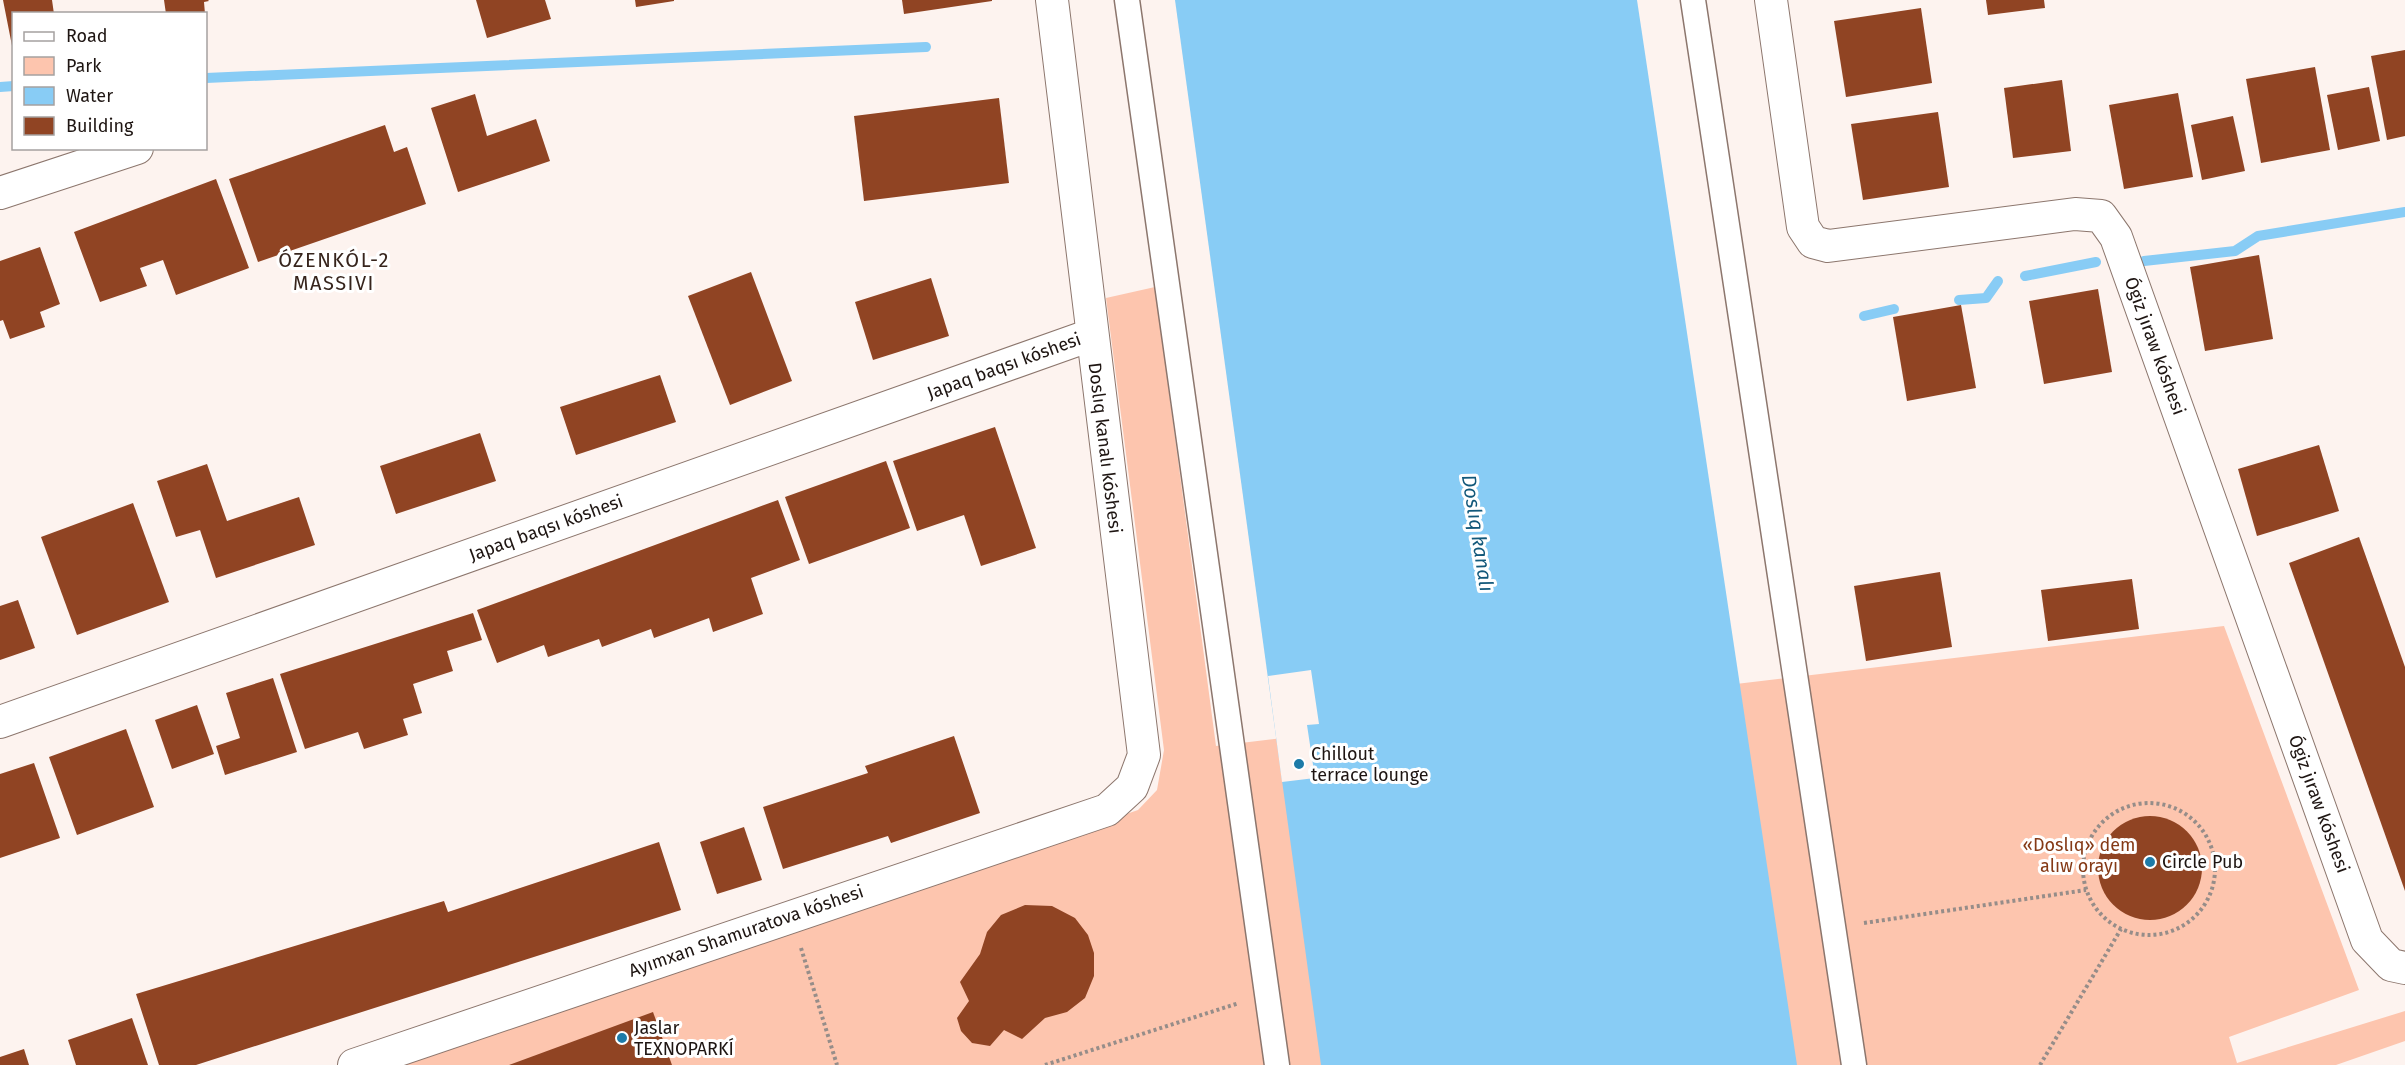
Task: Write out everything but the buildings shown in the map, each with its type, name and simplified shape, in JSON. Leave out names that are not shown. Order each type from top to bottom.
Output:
[{"type":"street","name":"Doslıq kanalı kóshesi","points":[[1052,0],[1091,335],[1144,755],[1132,788]]},
{"type":"street","points":[[1127,0],[1277,1065]]},
{"type":"street","points":[[1693,0],[1854,1065]]},
{"type":"street","name":"Ógiz jıraw kóshesi","points":[[1771,0],[1803,227],[1813,242],[1828,246],[2075,214],[2101,216],[2116,237],[2367,940],[2391,965],[2405,968]]},
{"type":"street","points":[[0,193],[131,150]]},
{"type":"street","name":"Japaq baqsı kóshesi","points":[[0,722],[1091,335]]},
{"type":"street","name":"Ayımxan Shamuratova kóshesi","points":[[354,1065],[1107,810],[1132,788]]},
{"type":"path","points":[[2158,803],[2178,809],[2196,822],[2209,839],[2215,860],[2215,882],[2207,902],[2193,919],[2175,930],[2153,935],[2132,933],[2121,929],[2112,925],[2096,909],[2086,890],[2082,867],[2086,846],[2097,826],[2114,812],[2135,804],[2158,803]]},
{"type":"path","points":[[1833,927],[2086,890]]},
{"type":"path","points":[[791,916],[837,1065]]},
{"type":"path","points":[[2040,1065],[2121,929]]},
{"type":"path","points":[[1045,1065],[1268,993]]},
{"type":"green space","name":"«Doslıq» dem alıw orayı","points":[[1155,287],[1216,746],[2224,626],[2359,990],[2229,1037],[2237,1063],[2405,1011],[2405,1041],[2336,1065],[407,1065],[406,1063],[1138,810],[1157,790],[1164,750],[1106,298]]},
{"type":"water","name":"Doslıq kanalı","points":[[1175,0],[1637,0],[1797,1065],[1321,1065]]},
{"type":"pier","points":[[1311,670],[1319,724],[1307,725],[1315,778],[1282,782],[1268,676]]},
{"type":"waterway","points":[[207,78],[926,47]]},
{"type":"waterway","points":[[0,87],[12,86]]},
{"type":"waterway","points":[[2144,261],[2235,251],[2258,236],[2405,212]]},
{"type":"waterway","points":[[2025,276],[2096,262]]},
{"type":"waterway","points":[[1959,300],[1986,298],[1998,281]]},
{"type":"waterway","points":[[1864,316],[1894,309]]},
{"type":"place","name":"Chillout terrace lounge","points":[[1299,764]]},
{"type":"place","name":"Circle Pub","points":[[2150,862]]},
{"type":"place","name":"Jaslar TEXNOPARKÍ","points":[[622,1038]]},
{"type":"district","name":"ÓZENKÓL-2 MASSIVI","points":[[334,272]]}]
